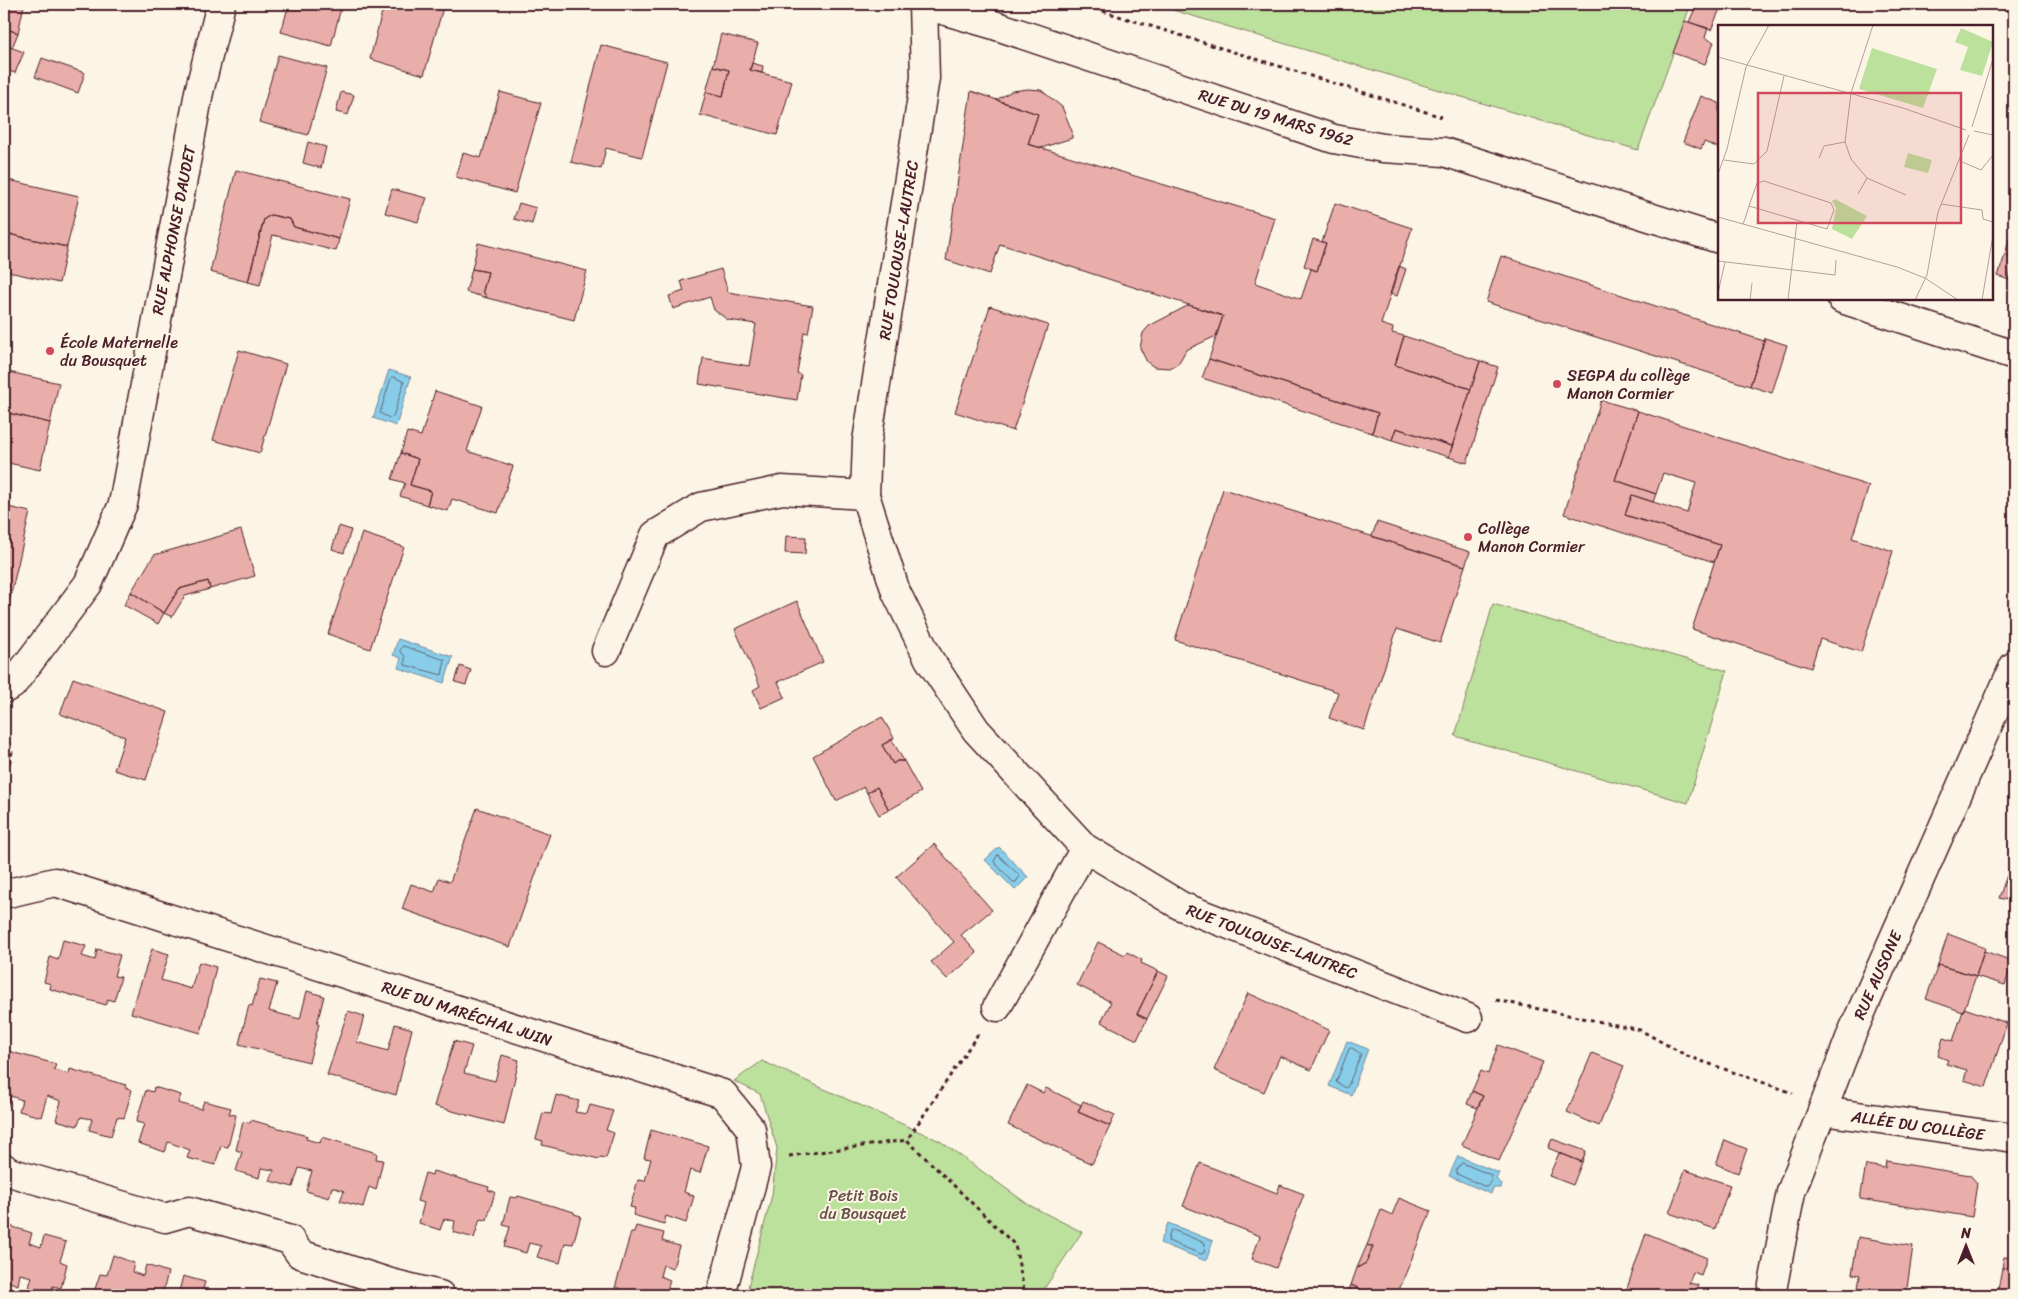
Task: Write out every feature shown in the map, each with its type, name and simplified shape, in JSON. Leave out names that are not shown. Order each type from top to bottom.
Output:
[{"type":"street","name":"RUE ALPHONSE DAUDET","points":[[4,689],[12,685],[88,584],[123,504],[196,112],[220,4]]},
{"type":"street","name":"RUE DU 19 MARS 1962","points":[[922,4],[991,24],[1334,138],[1383,148],[1444,152],[1718,239]]},
{"type":"street","name":"RUE TOULOUSE-LAUTREC","points":[[922,4],[925,78],[867,441],[865,495],[896,592],[929,659],[976,730],[1085,848],[1182,906],[1468,1018]]},
{"type":"street","points":[[1845,300],[2014,355]]},
{"type":"street","points":[[606,651],[655,534],[701,507],[782,490],[865,495]]},
{"type":"street","name":"RUE AUSONE","points":[[1771,1295],[1791,1192],[1852,1033],[2013,674]]},
{"type":"street","points":[[997,1007],[1085,848]]},
{"type":"street","name":"RUE DU MARÉCHAL JUIN","points":[[4,894],[55,882],[723,1094],[751,1130],[756,1167],[721,1295]]},
{"type":"street","name":"ALLÉE DU COLLÈGE","points":[[1823,1108],[2014,1138]]},
{"type":"street","points":[[4,1168],[6,1172],[165,1218],[189,1211],[290,1240],[300,1254],[390,1289],[440,1295]]},
{"type":"path","points":[[1080,4],[1452,120]]},
{"type":"path","points":[[4,729],[12,752],[4,784]]},
{"type":"path","points":[[1468,1018],[1488,998],[1640,1030],[1687,1056],[1823,1108]]},
{"type":"path","points":[[755,1160],[907,1140],[997,1007]]},
{"type":"path","points":[[907,1140],[1015,1245],[1026,1295]]},
{"type":"green space","points":[[1153,4],[1691,4],[1638,150]]},
{"type":"green space","points":[[1493,604],[1727,671],[1688,803],[1455,736]]},
{"type":"green space","name":"Petit Bois du Bousquet","points":[[762,1061],[940,1141],[1029,1205],[1082,1232],[1040,1295],[746,1295],[772,1195],[777,1148],[760,1094],[734,1081]]},
{"type":"water","points":[[389,370],[411,377],[396,426],[373,418]]},
{"type":"water","points":[[398,639],[453,657],[444,683],[398,668],[401,658],[393,655]]},
{"type":"water","points":[[999,847],[1028,877],[1015,890],[985,860]]},
{"type":"water","points":[[1347,1041],[1368,1049],[1351,1095],[1329,1086]]},
{"type":"water","points":[[1458,1156],[1499,1173],[1496,1179],[1502,1184],[1501,1188],[1493,1188],[1491,1194],[1449,1176]]},
{"type":"water","points":[[1168,1223],[1213,1241],[1206,1261],[1160,1243]]},
{"type":"building","points":[[4,4],[24,5],[18,33],[4,28]]},
{"type":"building","points":[[289,4],[342,4],[331,46],[281,32]]},
{"type":"building","points":[[384,4],[444,4],[424,75],[370,59]]},
{"type":"building","points":[[1697,4],[1722,4],[1711,30],[1689,22]]},
{"type":"building","points":[[1685,21],[1708,28],[1705,38],[1714,42],[1705,64],[1673,53]]},
{"type":"building","points":[[4,28],[18,33],[12,48],[4,45]]},
{"type":"building","points":[[721,34],[758,43],[750,70],[792,81],[777,135],[700,115],[706,92],[723,96],[729,70],[713,66]]},
{"type":"building","points":[[4,45],[24,52],[15,73],[4,69]]},
{"type":"building","points":[[601,45],[667,62],[642,157],[606,148],[601,169],[571,162]]},
{"type":"building","points":[[278,55],[327,68],[308,135],[259,122]]},
{"type":"building","points":[[42,58],[85,73],[78,93],[35,77]]},
{"type":"building","points":[[752,63],[763,66],[762,73],[750,70]]},
{"type":"building","points":[[713,66],[729,70],[723,96],[706,92]]},
{"type":"building","points":[[1041,90],[1062,107],[1072,131],[1072,138],[1041,148],[1028,144],[1038,114],[996,100],[1012,91]]},
{"type":"building","points":[[971,91],[1038,114],[1028,144],[1275,218],[1255,283],[1301,299],[1311,269],[1317,271],[1326,243],[1322,242],[1335,203],[1412,228],[1381,324],[1393,328],[1392,333],[1404,336],[1395,365],[1471,389],[1452,446],[1396,428],[1392,440],[1372,433],[1378,413],[1209,359],[1223,316],[1000,244],[990,274],[946,260]]},
{"type":"building","points":[[341,92],[354,95],[348,115],[336,112]]},
{"type":"building","points":[[500,92],[541,103],[515,193],[456,177],[463,153],[481,158]]},
{"type":"building","points":[[1701,96],[1718,103],[1718,148],[1704,142],[1701,149],[1683,142]]},
{"type":"building","points":[[308,142],[326,147],[321,168],[303,163]]},
{"type":"building","points":[[236,170],[350,199],[339,239],[294,227],[290,219],[271,215],[264,219],[248,282],[210,272]]},
{"type":"building","points":[[4,179],[79,196],[67,247],[4,233]]},
{"type":"building","points":[[392,189],[427,198],[418,222],[385,213]]},
{"type":"building","points":[[519,203],[536,208],[532,224],[514,219]]},
{"type":"building","points":[[271,215],[290,219],[294,227],[339,239],[336,251],[273,235],[260,285],[248,282],[264,219]]},
{"type":"building","points":[[4,233],[67,247],[59,283],[4,271]]},
{"type":"building","points":[[2010,236],[2014,238],[2014,258],[2005,255]]},
{"type":"building","points":[[1313,239],[1326,243],[1317,271],[1304,266]]},
{"type":"building","points":[[478,243],[587,271],[574,320],[487,298],[483,291],[488,272],[472,269]]},
{"type":"building","points":[[2005,255],[2014,258],[2009,280],[1998,276]]},
{"type":"building","points":[[1501,256],[1764,341],[1750,386],[1486,302]]},
{"type":"building","points":[[1399,266],[1406,269],[1397,296],[1390,294]]},
{"type":"building","points":[[472,269],[488,272],[483,291],[487,298],[466,292]]},
{"type":"building","points":[[721,269],[728,292],[813,306],[808,333],[804,332],[797,373],[801,375],[797,400],[699,384],[703,358],[749,366],[756,324],[728,320],[714,310],[710,297],[673,309],[669,296],[684,291],[681,281]]},
{"type":"building","points":[[1189,305],[1223,316],[1216,336],[1186,350],[1178,364],[1170,368],[1154,367],[1147,362],[1140,348],[1143,333],[1149,326]]},
{"type":"building","points":[[990,306],[1048,325],[1013,431],[955,412]]},
{"type":"building","points":[[1404,336],[1480,361],[1471,389],[1395,365]]},
{"type":"building","points":[[1765,338],[1787,345],[1772,393],[1750,386]]},
{"type":"building","points":[[239,350],[286,364],[260,453],[213,440]]},
{"type":"building","points":[[1209,359],[1378,413],[1372,433],[1202,378]]},
{"type":"building","points":[[1480,361],[1498,367],[1467,463],[1449,457]]},
{"type":"building","points":[[4,371],[59,383],[50,423],[4,412]]},
{"type":"building","points":[[435,391],[482,406],[467,451],[513,466],[498,513],[452,499],[448,511],[427,505],[431,491],[410,485],[418,459],[401,453],[407,432],[421,436]]},
{"type":"building","points":[[1601,400],[1638,411],[1615,480],[1656,494],[1653,502],[1632,495],[1625,515],[1720,545],[1714,562],[1564,514]]},
{"type":"building","points":[[1638,411],[1869,486],[1852,538],[1893,551],[1861,652],[1820,639],[1811,668],[1692,629],[1720,545],[1625,515],[1632,495],[1687,513],[1696,483],[1663,473],[1656,494],[1615,480]]},
{"type":"building","points":[[4,412],[50,423],[40,470],[4,462]]},
{"type":"building","points":[[1396,428],[1452,446],[1449,457],[1392,440]]},
{"type":"building","points":[[401,453],[418,459],[410,485],[431,491],[427,505],[400,496],[405,483],[392,479]]},
{"type":"building","points":[[1223,489],[1465,566],[1440,643],[1397,629],[1364,730],[1329,718],[1338,692],[1175,640]]},
{"type":"building","points":[[4,506],[30,512],[9,603],[4,602]]},
{"type":"building","points":[[1377,522],[1470,552],[1465,566],[1372,536]]},
{"type":"building","points":[[339,526],[351,530],[344,553],[332,549]]},
{"type":"building","points":[[241,530],[255,576],[210,589],[208,581],[179,589],[164,613],[131,592],[154,555]]},
{"type":"building","points":[[362,533],[404,547],[370,649],[328,634]]},
{"type":"building","points":[[786,536],[806,537],[805,554],[785,553]]},
{"type":"building","points":[[208,581],[210,589],[185,596],[172,617],[164,613],[179,589]]},
{"type":"building","points":[[131,592],[164,613],[158,624],[124,605]]},
{"type":"building","points":[[797,601],[823,662],[778,682],[785,697],[761,708],[753,690],[760,686],[735,629]]},
{"type":"building","points":[[460,666],[471,670],[466,685],[455,682]]},
{"type":"building","points":[[73,678],[168,712],[146,780],[114,770],[125,737],[60,714]]},
{"type":"building","points":[[882,717],[894,738],[882,745],[893,764],[897,761],[904,761],[921,792],[889,810],[877,787],[867,793],[864,787],[836,801],[813,756]]},
{"type":"building","points":[[892,740],[904,761],[897,761],[893,764],[882,745]]},
{"type":"building","points":[[877,787],[889,810],[879,815],[867,793]]},
{"type":"building","points":[[477,808],[550,834],[510,947],[402,909],[411,884],[434,892],[439,878],[450,882]]},
{"type":"building","points":[[934,844],[992,910],[961,935],[977,953],[947,979],[931,962],[954,942],[896,877]]},
{"type":"building","points":[[2007,875],[2014,876],[2007,900],[1999,898]]},
{"type":"building","points":[[2014,876],[2014,902],[2007,900]]},
{"type":"building","points":[[1948,934],[1985,948],[1976,976],[1938,965]]},
{"type":"building","points":[[63,940],[86,946],[82,956],[95,960],[97,949],[120,955],[114,976],[121,977],[114,1001],[108,999],[106,1005],[50,989],[51,984],[44,982],[50,957],[58,960]]},
{"type":"building","points":[[1098,942],[1125,955],[1127,952],[1142,960],[1141,963],[1158,971],[1137,1014],[1147,1019],[1137,1040],[1101,1022],[1111,1002],[1077,985]]},
{"type":"building","points":[[152,949],[169,954],[161,980],[191,989],[199,962],[216,967],[201,1033],[131,1013]]},
{"type":"building","points":[[1984,951],[2013,961],[2005,985],[1976,976]]},
{"type":"building","points":[[1938,965],[1976,976],[1963,1012],[1926,999]]},
{"type":"building","points":[[1158,971],[1168,976],[1147,1019],[1137,1014]]},
{"type":"building","points":[[260,979],[277,983],[269,1011],[300,1019],[307,991],[324,996],[309,1062],[239,1044],[249,1005],[252,1006]]},
{"type":"building","points":[[1248,993],[1329,1030],[1311,1070],[1280,1056],[1264,1092],[1214,1070]]},
{"type":"building","points":[[1964,1008],[2007,1023],[1986,1087],[1964,1080],[1967,1070],[1946,1064],[1948,1060],[1938,1056],[1943,1038],[1953,1041]]},
{"type":"building","points":[[348,1011],[364,1016],[357,1042],[388,1051],[395,1024],[412,1029],[396,1095],[327,1075]]},
{"type":"building","points":[[454,1041],[472,1046],[464,1073],[495,1081],[502,1055],[519,1060],[504,1125],[434,1106]]},
{"type":"building","points":[[1498,1045],[1543,1062],[1499,1161],[1462,1145],[1483,1096],[1472,1091],[1481,1071],[1488,1074]]},
{"type":"building","points":[[4,1050],[56,1064],[54,1070],[69,1074],[70,1069],[126,1085],[125,1087],[132,1090],[124,1118],[117,1117],[111,1136],[89,1130],[92,1119],[81,1117],[77,1126],[56,1120],[61,1101],[47,1096],[41,1117],[19,1111],[22,1100],[11,1096],[7,1107],[4,1106]]},
{"type":"building","points":[[1592,1053],[1624,1066],[1599,1126],[1567,1112]]},
{"type":"building","points":[[1027,1085],[1043,1093],[1046,1088],[1081,1105],[1078,1112],[1110,1126],[1092,1164],[1008,1125]]},
{"type":"building","points":[[154,1087],[181,1095],[178,1103],[201,1109],[204,1101],[231,1108],[229,1114],[236,1115],[228,1147],[221,1146],[215,1165],[187,1158],[190,1150],[168,1142],[165,1152],[138,1143],[144,1124],[136,1122],[146,1090],[153,1092]]},
{"type":"building","points":[[1472,1091],[1483,1096],[1477,1108],[1467,1104]]},
{"type":"building","points":[[556,1095],[579,1101],[575,1112],[587,1114],[590,1105],[613,1111],[606,1130],[614,1133],[606,1158],[600,1157],[599,1159],[542,1145],[543,1141],[536,1139],[543,1113],[551,1114]]},
{"type":"building","points":[[1083,1101],[1115,1115],[1110,1126],[1078,1112]]},
{"type":"building","points":[[251,1120],[307,1136],[306,1139],[320,1143],[322,1137],[377,1153],[376,1159],[383,1160],[376,1190],[369,1187],[363,1207],[340,1201],[344,1191],[332,1187],[329,1198],[306,1191],[312,1171],[299,1168],[293,1187],[270,1181],[274,1170],[261,1168],[259,1178],[236,1171],[242,1152],[236,1150],[243,1122],[250,1123]]},
{"type":"building","points":[[651,1130],[708,1146],[700,1173],[690,1170],[684,1192],[694,1196],[686,1223],[666,1216],[664,1224],[633,1215],[635,1208],[630,1207],[638,1180],[645,1181],[651,1159],[644,1158]]},
{"type":"building","points":[[1552,1139],[1586,1151],[1582,1162],[1548,1148]]},
{"type":"building","points":[[1725,1140],[1747,1149],[1738,1173],[1716,1164]]},
{"type":"building","points":[[1559,1153],[1582,1162],[1573,1185],[1549,1176]]},
{"type":"building","points":[[1886,1161],[1970,1175],[1977,1183],[1972,1217],[1860,1199],[1866,1165],[1885,1168]]},
{"type":"building","points":[[1200,1163],[1277,1193],[1280,1185],[1304,1194],[1276,1268],[1252,1259],[1260,1236],[1183,1206]]},
{"type":"building","points":[[1685,1170],[1730,1185],[1715,1229],[1669,1213]]},
{"type":"building","points":[[433,1171],[489,1187],[488,1190],[495,1192],[487,1220],[480,1219],[474,1238],[453,1232],[455,1221],[444,1219],[440,1230],[419,1223],[424,1203],[417,1201],[425,1173],[432,1175]]},
{"type":"building","points":[[518,1196],[574,1212],[574,1214],[581,1216],[573,1244],[565,1243],[560,1263],[537,1257],[541,1246],[529,1243],[526,1253],[504,1247],[510,1227],[503,1225],[510,1197],[517,1198]]},
{"type":"building","points":[[1399,1198],[1431,1211],[1397,1295],[1375,1295],[1351,1285],[1357,1268],[1366,1263],[1373,1247],[1367,1245],[1381,1210],[1392,1215]]},
{"type":"building","points":[[10,1226],[32,1233],[29,1243],[41,1247],[44,1236],[66,1242],[60,1261],[67,1264],[61,1288],[53,1286],[51,1294],[29,1287],[32,1277],[20,1274],[18,1285],[4,1280],[4,1240],[6,1241]]},
{"type":"building","points":[[636,1226],[664,1233],[662,1241],[679,1246],[673,1268],[663,1265],[660,1276],[670,1280],[666,1295],[617,1295],[619,1288],[615,1288],[631,1232],[634,1232]]},
{"type":"building","points":[[1646,1233],[1707,1258],[1701,1275],[1693,1272],[1689,1283],[1698,1285],[1694,1295],[1625,1294]]},
{"type":"building","points":[[1858,1237],[1913,1246],[1906,1295],[1857,1295],[1860,1275],[1852,1274]]},
{"type":"building","points":[[1367,1245],[1373,1247],[1366,1263],[1357,1268]]},
{"type":"building","points":[[113,1255],[134,1263],[132,1272],[143,1276],[146,1265],[168,1272],[163,1292],[176,1295],[93,1295],[100,1274],[107,1275]]},
{"type":"building","points":[[2004,1257],[2014,1258],[2014,1270],[2002,1268]]},
{"type":"building","points":[[2002,1268],[2014,1270],[2014,1295],[1997,1295]]},
{"type":"building","points":[[183,1276],[205,1282],[202,1293],[209,1295],[178,1295]]},
{"type":"building","points":[[1351,1285],[1375,1295],[1347,1295]]},
{"type":"place","name":"École Maternelle du Bousquet","points":[[50,351]]},
{"type":"place","name":"SEGPA du collège Manon Cormier","points":[[1557,384]]},
{"type":"place","name":"Collège Manon Cormier","points":[[1468,537]]}]
